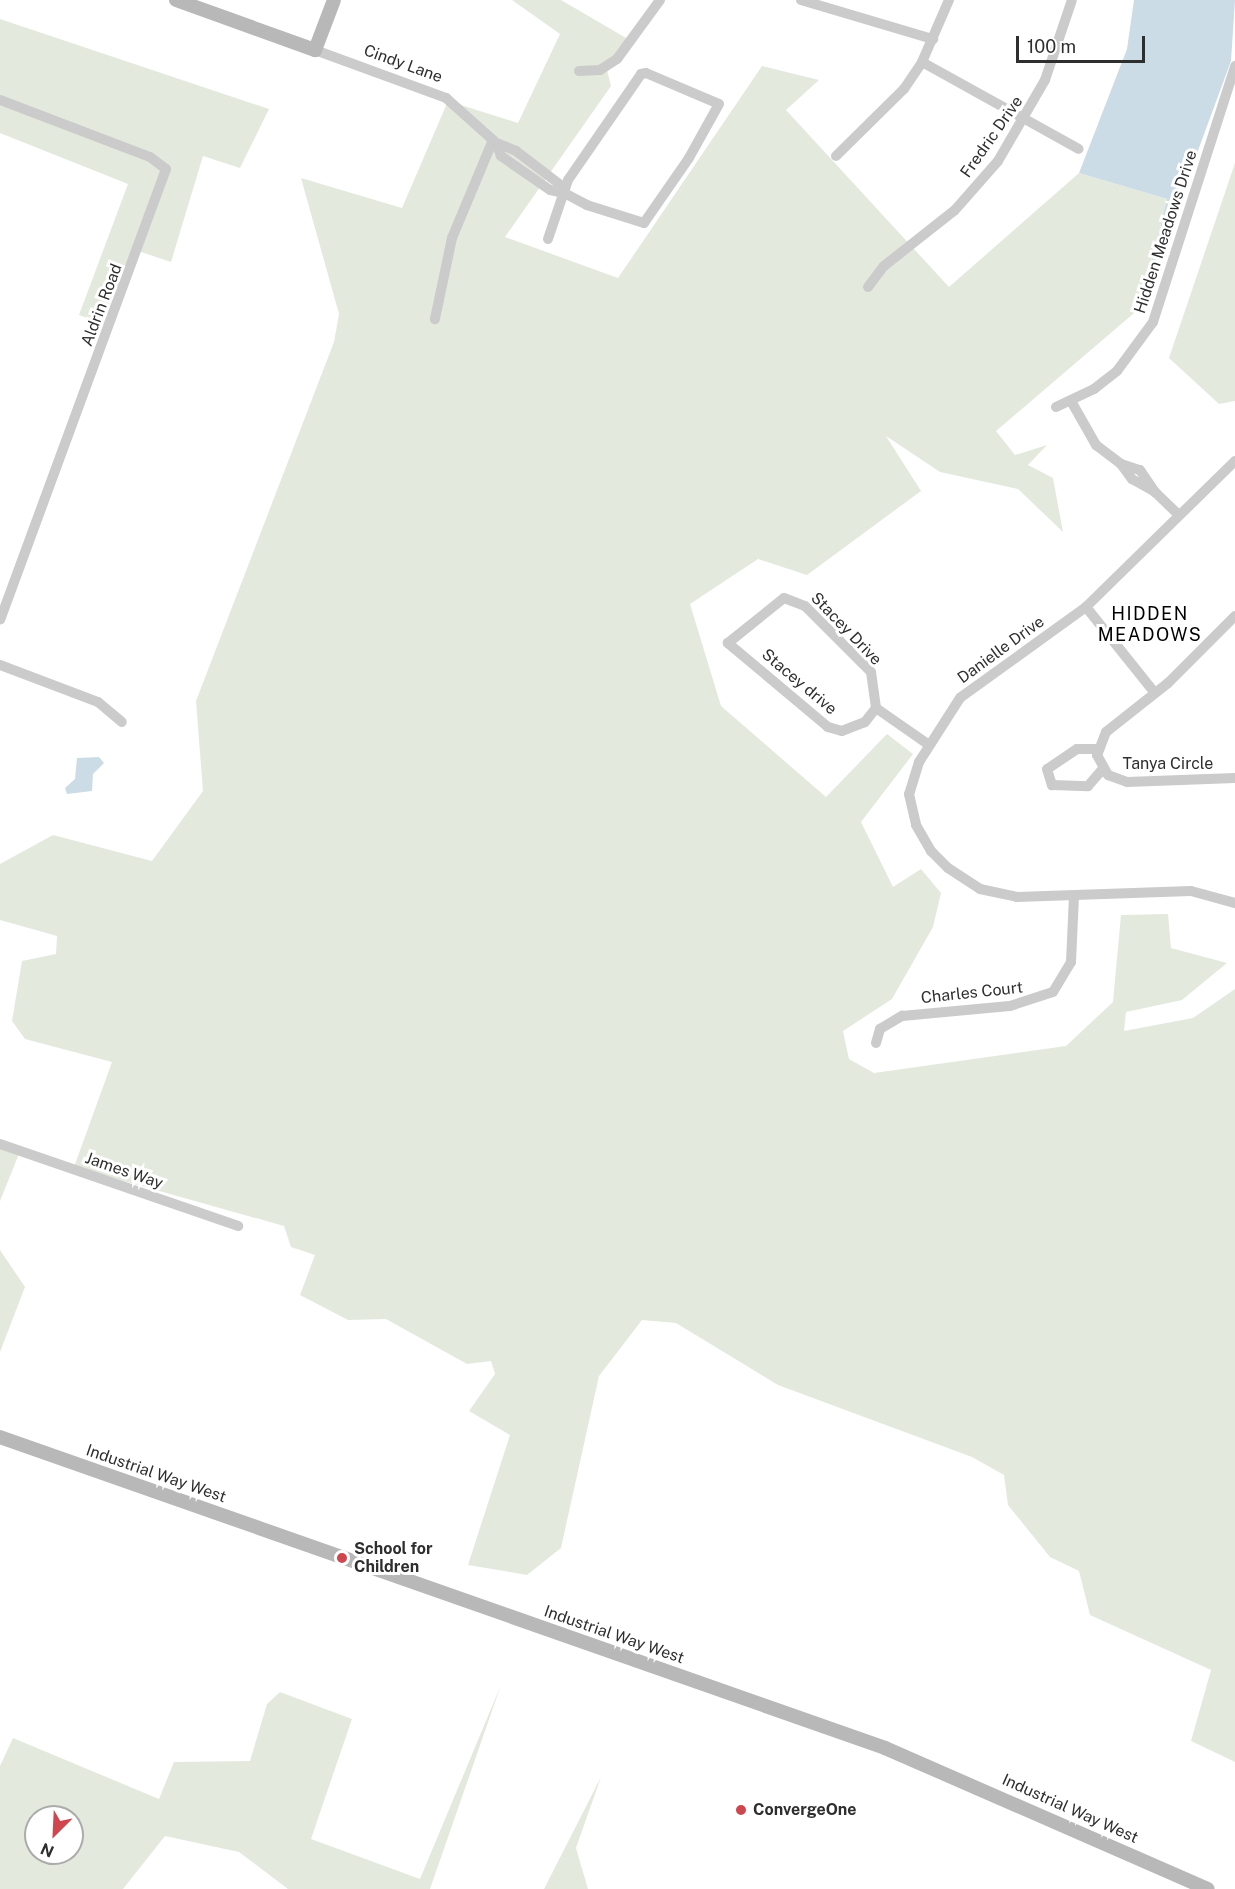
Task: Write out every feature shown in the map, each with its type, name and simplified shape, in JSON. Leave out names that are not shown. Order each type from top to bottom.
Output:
[{"type":"street","name":"Cindy Lane","points":[[176,0],[446,98],[494,145],[501,156],[550,190],[564,193]]},
{"type":"street","points":[[315,50],[334,0]]},
{"type":"street","points":[[579,71],[600,70],[616,59],[660,0]]},
{"type":"street","points":[[801,0],[933,39]]},
{"type":"street","points":[[836,156],[887,109],[922,62],[949,0]]},
{"type":"street","name":"Fredric Drive","points":[[868,287],[884,266],[933,230],[970,194],[1025,119],[1057,52],[1072,0]]},
{"type":"street","points":[[922,62],[1078,149]]},
{"type":"street","name":"Hidden Meadows Drive","points":[[1056,407],[1071,401],[1117,371],[1153,322],[1235,66]]},
{"type":"street","points":[[548,239],[568,180],[643,73],[719,104],[689,158],[644,223],[587,205],[564,193]]},
{"type":"street","name":"Aldrin Road","points":[[0,100],[150,157],[166,169],[0,619]]},
{"type":"street","points":[[435,319],[452,238],[494,145]]},
{"type":"street","points":[[1071,401],[1089,437],[1121,464],[1140,470],[1155,492],[1179,515]]},
{"type":"street","name":"Danielle Drive","points":[[1235,461],[1086,607],[960,698],[913,774],[910,800],[920,833],[938,859],[963,879],[998,894],[1074,896],[1191,891],[1235,903]]},
{"type":"street","name":"Stacey Drive","points":[[748,624],[784,598],[799,601],[871,672],[876,708]]},
{"type":"street","points":[[1086,607],[1155,693]]},
{"type":"street","points":[[1103,769],[1088,786],[1052,785],[1047,769],[1077,749],[1097,749],[1113,724],[1155,693],[1235,616]]},
{"type":"street","name":"Stacey drive","points":[[748,624],[728,643],[828,727],[842,731],[859,726],[876,708]]},
{"type":"street","points":[[0,665],[98,702],[122,722]]},
{"type":"street","points":[[876,708],[929,745]]},
{"type":"street","name":"Tanya Circle","points":[[1097,749],[1103,769],[1127,782],[1235,778]]},
{"type":"street","name":"Charles Court","points":[[876,1043],[880,1029],[902,1016],[1010,1006],[1053,992],[1071,962],[1074,896]]},
{"type":"street","name":"James Way","points":[[0,1144],[238,1226]]},
{"type":"street","name":"Industrial Way West","points":[[0,1437],[885,1748],[1208,1889]]},
{"type":"shaded area","points":[[512,0],[561,0],[633,42],[607,70],[611,86],[505,237],[618,278],[762,66],[819,80],[786,110],[949,287],[1079,173],[1167,199],[1140,308],[996,431],[1015,455],[1047,445],[1028,465],[1053,478],[1063,532],[1018,489],[940,472],[886,436],[921,491],[807,575],[758,559],[690,604],[721,706],[826,797],[887,734],[913,754],[861,822],[893,887],[921,869],[941,893],[933,927],[892,999],[843,1031],[849,1059],[874,1073],[1066,1046],[1113,1002],[1121,915],[1168,914],[1171,948],[1227,963],[1182,1000],[1126,1012],[1124,1031],[1193,1018],[1235,989],[1235,1762],[1191,1741],[1211,1670],[1090,1615],[1079,1571],[1050,1557],[1008,1505],[1004,1475],[972,1457],[778,1385],[676,1323],[642,1320],[599,1376],[561,1548],[527,1575],[468,1565],[510,1435],[469,1411],[495,1374],[491,1361],[467,1364],[386,1319],[348,1320],[300,1295],[315,1255],[291,1247],[284,1226],[74,1167],[112,1062],[25,1039],[12,1021],[22,961],[56,954],[57,936],[0,920],[0,864],[53,835],[152,861],[203,791],[196,701],[334,342],[339,314],[301,178],[402,208],[448,101],[518,123],[560,34]]},
{"type":"shaded area","points":[[1134,0],[1235,0],[1231,61],[1140,308],[1167,199],[1079,173],[1127,49]]},
{"type":"shaded area","points":[[0,19],[269,109],[240,168],[203,156],[171,262],[138,251],[111,327],[79,315],[128,184],[0,133]]},
{"type":"shaded area","points":[[1235,163],[1235,401],[1219,404],[1169,358]]},
{"type":"shaded area","points":[[99,757],[104,763],[93,774],[92,791],[67,794],[65,788],[75,779],[77,758]]},
{"type":"shaded area","points":[[0,1142],[21,1149],[0,1201]]},
{"type":"shaded area","points":[[0,1250],[25,1287],[0,1352]]},
{"type":"shaded area","points":[[501,1685],[430,1889],[288,1889],[239,1852],[165,1836],[123,1889],[0,1889],[0,1766],[13,1738],[159,1799],[174,1762],[250,1761],[267,1704],[280,1692],[352,1719],[311,1839],[420,1879]]},
{"type":"shaded area","points":[[601,1777],[576,1848],[588,1889],[544,1889]]},
{"type":"place","name":"School for Children","points":[[342,1558]]},
{"type":"place","name":"ConvergeOne","points":[[741,1810]]},
{"type":"district","name":"HIDDEN MEADOWS","points":[[1150,625]]}]
